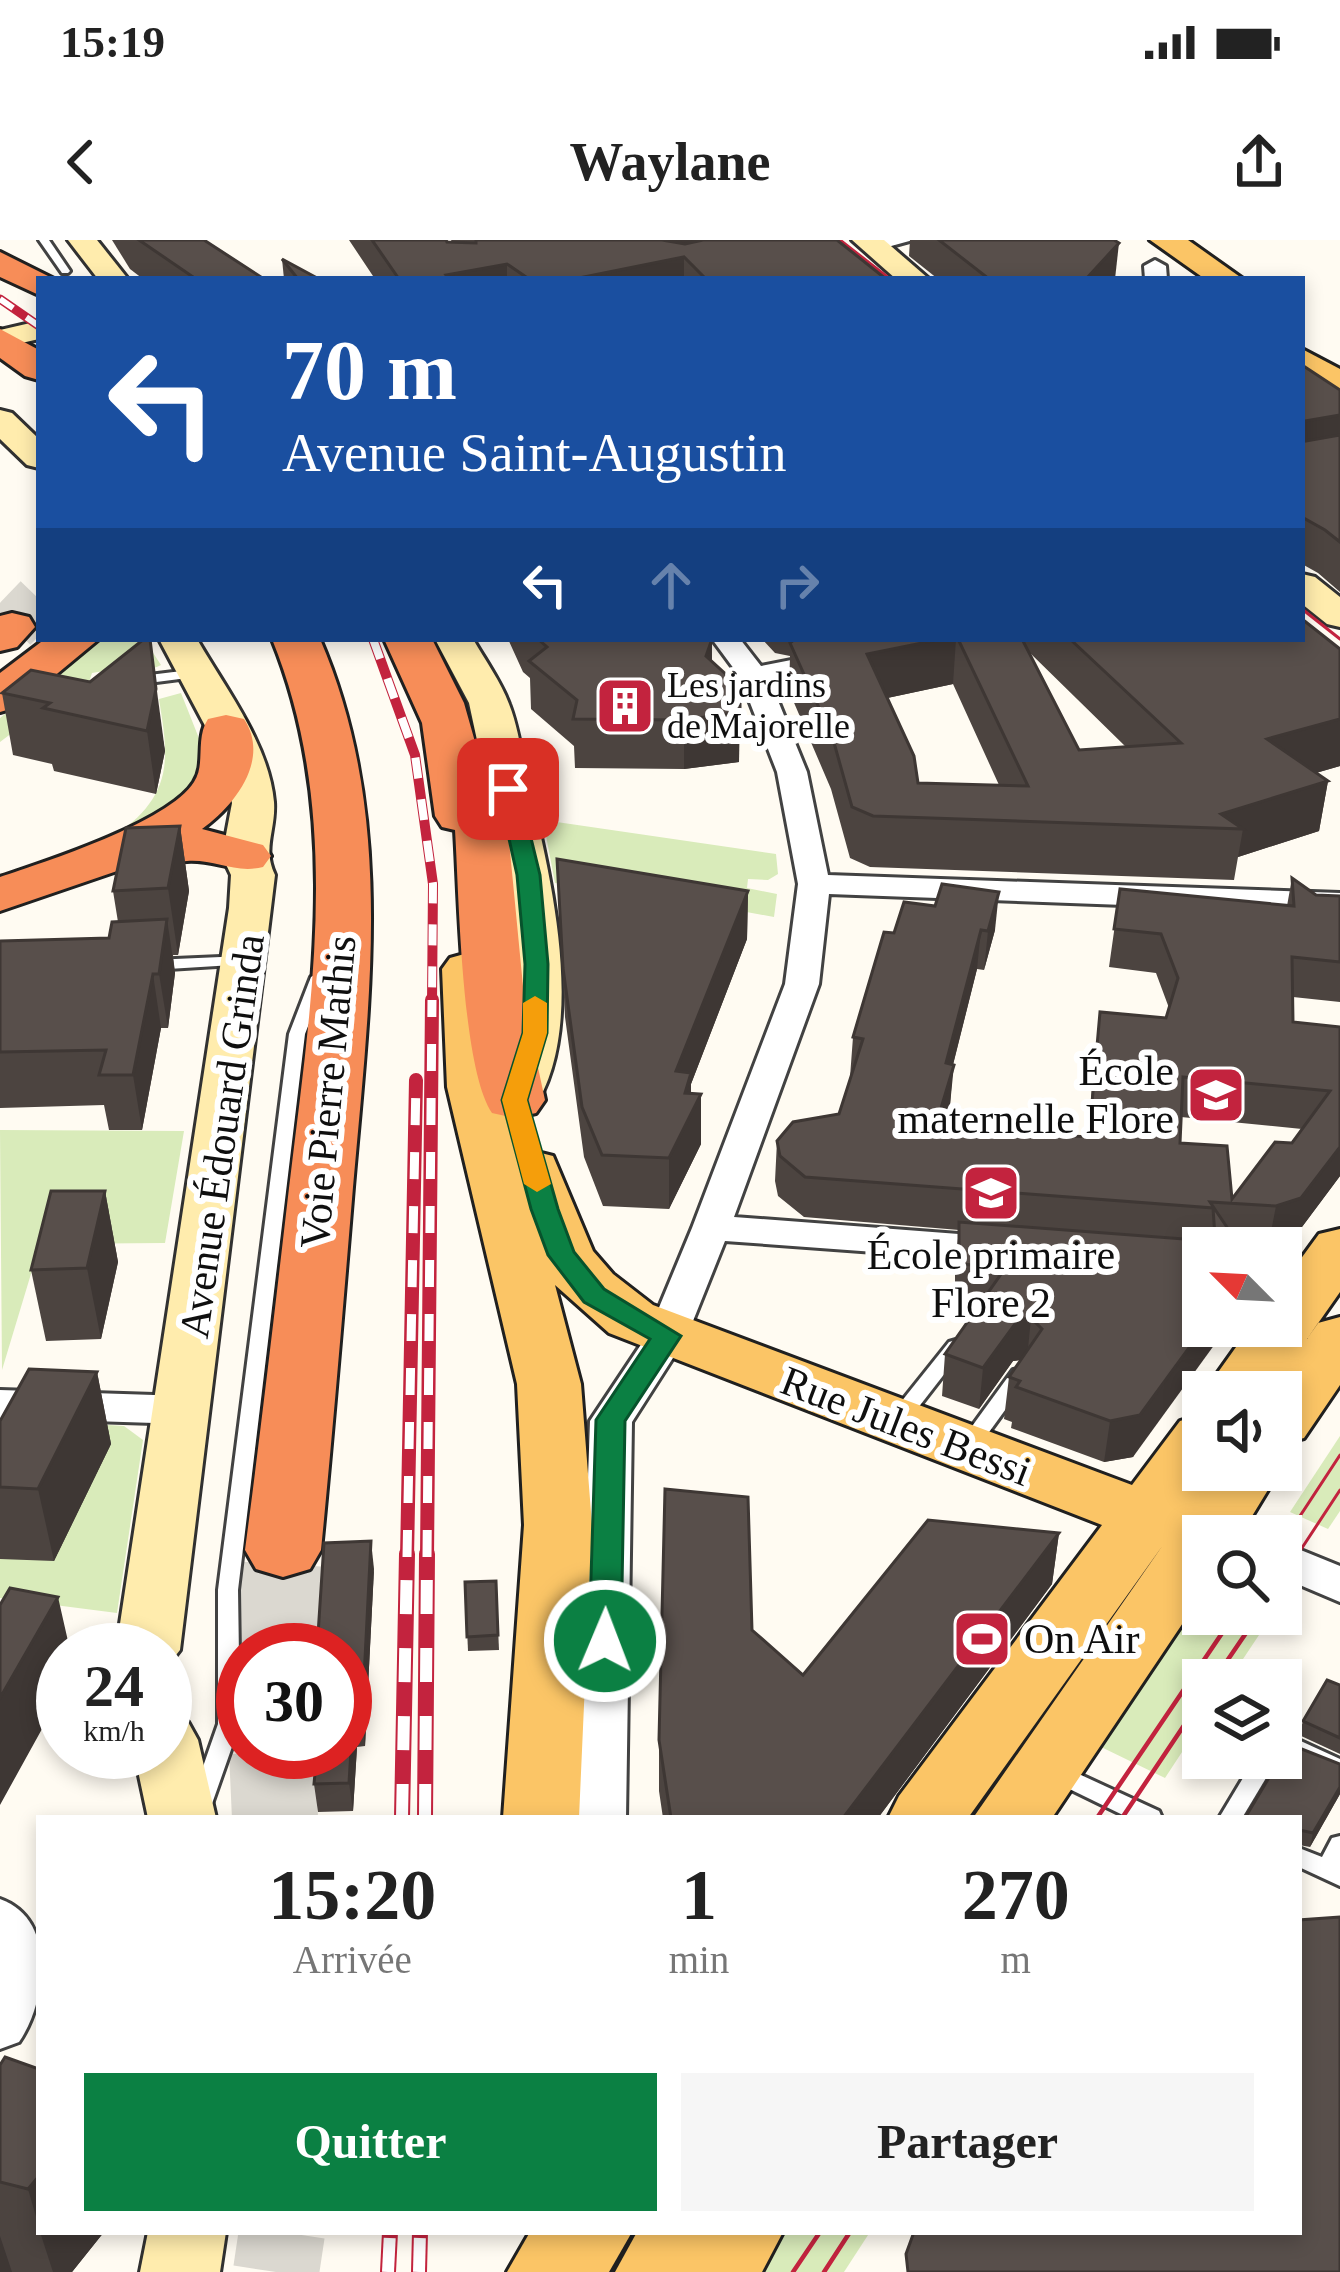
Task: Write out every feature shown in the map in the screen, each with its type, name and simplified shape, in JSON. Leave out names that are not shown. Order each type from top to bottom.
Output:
[{"type":"highway","points":[[0,263],[48,276]]},
{"type":"highway","points":[[0,697],[71,642]]},
{"type":"highway","name":"Voie Pierre Mathis","points":[[283,1550],[331,1091],[343,917],[342,834],[334,763],[322,711],[297,642]]},
{"type":"highway","points":[[410,642],[440,694],[460,774],[481,820],[496,1007],[514,1100]]},
{"type":"highway","points":[[0,895],[54,878],[171,825],[206,803],[223,780],[226,730]]},
{"type":"highway","points":[[460,774],[466,951]]},
{"type":"highway","points":[[0,911],[75,886],[154,850],[233,841]]},
{"type":"main road","points":[[82,240],[111,276]]},
{"type":"main road","points":[[869,243],[907,263]]},
{"type":"main road","points":[[863,276],[907,263]]},
{"type":"main road","points":[[1157,264],[1213,276]]},
{"type":"main road","points":[[1305,328],[1340,351]]},
{"type":"main road","points":[[1305,362],[1340,384]]},
{"type":"main road","points":[[0,420],[36,455]]},
{"type":"main road","points":[[1305,587],[1340,616]]},
{"type":"main road","points":[[456,642],[489,703],[528,875],[536,964],[535,1033],[514,1100]]},
{"type":"main road","name":"Avenue Édouard Grinda","points":[[152,1623],[246,961],[253,875],[233,841],[254,803],[242,754],[186,653]]},
{"type":"main road","points":[[466,951],[475,1087],[549,1384],[558,1526],[541,1815]]},
{"type":"main road","name":"Rue Jules Bessi","points":[[514,1100],[561,1255],[594,1295],[667,1336],[1182,1527]]},
{"type":"main road","points":[[1250,1371],[1320,1268]]},
{"type":"main road","points":[[1302,1392],[1340,1338]]},
{"type":"main road","points":[[1209,1515],[1229,1491]]},
{"type":"main road","points":[[929,1815],[1182,1546]]},
{"type":"main road","points":[[1028,1793],[1182,1552]]},
{"type":"main road","points":[[174,1779],[181,1815]]},
{"type":"main road","points":[[180,2272],[187,2235]]},
{"type":"main road","points":[[526,2272],[527,2235]]},
{"type":"main road","points":[[551,2272],[585,2235]]},
{"type":"main road","points":[[659,2272],[690,2235]]},
{"type":"main road","points":[[711,2272],[737,2235]]},
{"type":"street","points":[[601,1815],[610,1420],[667,1336],[711,1228],[802,983],[814,884],[792,772],[754,676],[728,642]]},
{"type":"street","points":[[754,676],[925,642]]},
{"type":"street","points":[[814,884],[1340,903]]},
{"type":"street","points":[[711,1228],[1043,1253]]},
{"type":"street","points":[[0,1404],[185,1410]]},
{"type":"street","points":[[1302,1568],[1340,1585]]},
{"type":"street","points":[[0,1920],[19,1938],[24,1978],[0,2026]]},
{"type":"lane","points":[[44,240],[52,276]]},
{"type":"lane","points":[[122,682],[186,653]]},
{"type":"lane","points":[[197,1815],[229,1724],[228,1589],[297,1034],[343,917]]},
{"type":"lane","points":[[141,966],[246,961]]},
{"type":"lane","points":[[896,1422],[956,1346]]},
{"type":"lane","points":[[966,1448],[1024,1369]]},
{"type":"lane","points":[[1302,1752],[1340,1769]]},
{"type":"lane","points":[[1232,1815],[1254,1779]]},
{"type":"lane","points":[[1028,1793],[1136,1815]]},
{"type":"lane","points":[[1302,1858],[1333,1873],[1340,1845]]},
{"type":"green space","points":[[94,642],[146,642],[161,665],[92,673],[89,682],[70,689],[0,742],[0,718]]},
{"type":"green space","points":[[181,693],[208,761],[179,807],[105,840],[133,821],[160,784],[165,752],[159,699]]},
{"type":"green space","points":[[543,820],[776,854],[778,874],[768,880],[748,879],[747,888],[777,894],[774,917],[628,890],[555,883]]},
{"type":"green space","points":[[68,857],[0,887],[0,874]]},
{"type":"green space","points":[[0,1130],[184,1131],[165,1243],[40,1244],[2,1370]]},
{"type":"green space","points":[[0,1418],[124,1426],[143,1440],[117,1613],[0,1598]]},
{"type":"green space","points":[[1340,1436],[1340,1511],[1328,1529],[1290,1512]]},
{"type":"green space","points":[[1182,1625],[1182,1635],[1259,1635],[1243,1659],[1182,1659],[1182,1752],[1165,1778],[1099,1746]]},
{"type":"green space","points":[[767,2235],[868,2235],[844,2272],[756,2272]]},
{"type":"building","points":[[139,240],[204,240],[259,276],[192,276]]},
{"type":"building","points":[[372,240],[662,240],[685,244],[837,240],[882,276],[703,276],[684,257],[589,276],[525,276],[507,264],[447,276],[397,276]]},
{"type":"building","points":[[939,240],[1119,243],[1089,276],[985,276]]},
{"type":"building","points":[[282,259],[313,276],[296,276]]},
{"type":"building","points":[[1305,367],[1340,390],[1340,415],[1305,421]]},
{"type":"building","points":[[1305,421],[1306,441],[1340,435],[1340,542],[1305,519]]},
{"type":"building","points":[[1305,621],[1340,649],[1340,719],[1267,739],[1328,781],[1221,814],[1243,829],[873,816],[852,807],[833,739],[790,643],[927,642],[867,654],[914,756],[918,783],[1028,786],[959,642],[1024,642],[1079,750],[1181,743],[1073,642],[1305,642]]},
{"type":"building","points":[[140,642],[150,642],[156,689],[147,731],[43,708],[50,703],[2,693],[31,670],[90,682]]},
{"type":"building","points":[[541,642],[711,642],[706,656],[731,679],[740,695],[740,712],[684,720],[573,719],[577,700],[529,661],[547,647]]},
{"type":"building","points":[[180,826],[168,888],[113,891],[126,828]]},
{"type":"building","points":[[557,859],[748,891],[676,1071],[691,1073],[685,1093],[701,1094],[669,1158],[602,1155],[582,1107],[563,968]]},
{"type":"building","points":[[1292,878],[1316,895],[1340,896],[1340,962],[1292,957],[1293,1022],[1340,1027],[1340,1147],[1301,1198],[1276,1206],[1210,1202],[1227,1227],[1214,1227],[1213,1208],[805,1177],[780,1156],[777,1141],[793,1122],[839,1114],[863,1039],[853,1037],[884,932],[894,933],[904,902],[935,906],[942,884],[999,892],[988,931],[981,930],[946,1063],[954,1065],[935,1128],[1089,1137],[1100,1012],[1166,1018],[1178,978],[1161,934],[1114,929],[1120,889],[1294,906]],"holes":[[[1183,1077],[1330,1091],[1292,1143],[1275,1142],[1232,1199],[1227,1146],[1180,1143]]]},
{"type":"building","points":[[167,919],[159,974],[153,974],[133,1075],[99,1075],[106,1050],[0,1052],[0,941],[109,938],[112,922]]},
{"type":"building","points":[[51,1191],[105,1191],[87,1268],[31,1270]]},
{"type":"building","points":[[959,1222],[1182,1239],[1182,1347],[1190,1347],[1140,1415],[1110,1421],[1016,1387],[1020,1381],[1009,1377],[1042,1329],[1031,1318],[1018,1320],[983,1368],[945,1354],[1006,1267],[959,1264]]},
{"type":"building","points":[[29,1369],[97,1372],[38,1489],[0,1487],[0,1421]]},
{"type":"building","points":[[665,1489],[748,1497],[752,1630],[803,1675],[928,1520],[1059,1533],[845,1815],[671,1815],[659,1740]]},
{"type":"building","points":[[371,1541],[367,1623],[319,1623],[324,1543]]},
{"type":"building","points":[[496,1581],[498,1635],[467,1637],[465,1582]]},
{"type":"building","points":[[10,1588],[58,1597],[43,1623],[36,1623],[36,1635],[0,1698],[0,1605]]},
{"type":"building","points":[[1327,1680],[1340,1685],[1340,1738],[1303,1721]]},
{"type":"building","points":[[1302,1749],[1340,1764],[1340,1787],[1313,1833],[1302,1830],[1302,1815],[1247,1815],[1268,1779],[1302,1779]]},
{"type":"building","points":[[314,1779],[349,1779],[349,1783],[314,1784]]},
{"type":"building","points":[[1340,1917],[1340,2272],[908,2272],[906,2254],[913,2235],[1302,2235],[1302,1920]]},
{"type":"building","points":[[5,2057],[36,2068],[36,2180],[28,2189],[0,2182],[0,2065]]},
{"type":"tunnel","points":[[12,627],[36,602]]},
{"type":"tunnel","points":[[279,1623],[283,1554]]},
{"type":"tunnel","points":[[273,1779],[275,1815]]},
{"type":"tunnel","points":[[276,2272],[282,2235]]},
{"type":"tram line","points":[[840,240],[886,276]]},
{"type":"tram line","points":[[1305,611],[1340,639]]},
{"type":"tram line","points":[[1301,1515],[1340,1455]]},
{"type":"tram line","points":[[1302,1548],[1340,1490]]},
{"type":"tram line","points":[[1099,1815],[1221,1635]]},
{"type":"tram line","points":[[1228,1659],[1245,1635]]},
{"type":"tram line","points":[[1124,1815],[1182,1728]]},
{"type":"tram line","points":[[793,2272],[818,2235]]},
{"type":"tram line","points":[[824,2272],[848,2235]]},
{"type":"railway","points":[[0,299],[36,324]]},
{"type":"railway","points":[[374,642],[415,755],[433,884],[432,1003]]},
{"type":"railway","points":[[427,1557],[432,1000]]},
{"type":"railway","points":[[407,1557],[416,1080]]},
{"type":"railway","points":[[402,1815],[407,1554]]},
{"type":"railway","points":[[425,1815],[427,1554]]},
{"type":"railway","points":[[388,2272],[390,2235]]},
{"type":"railway","points":[[419,2272],[420,2235]]},
{"type":"slow traffic","points":[[535,1003],[535,1033],[514,1100],[537,1184]]},
{"type":"place","name":"Les jardins de Majorelle","points":[[625,706]]},
{"type":"place","name":"École maternelle Flore","points":[[1216,1095]]},
{"type":"place","name":"École primaire Flore 2","points":[[991,1193]]},
{"type":"place","name":"On Air","points":[[982,1639]]},
{"type":"route","points":[[508,789],[528,875],[536,964],[535,1033],[514,1100],[544,1209],[561,1255],[594,1295],[667,1336],[610,1420],[605,1641]]}]
